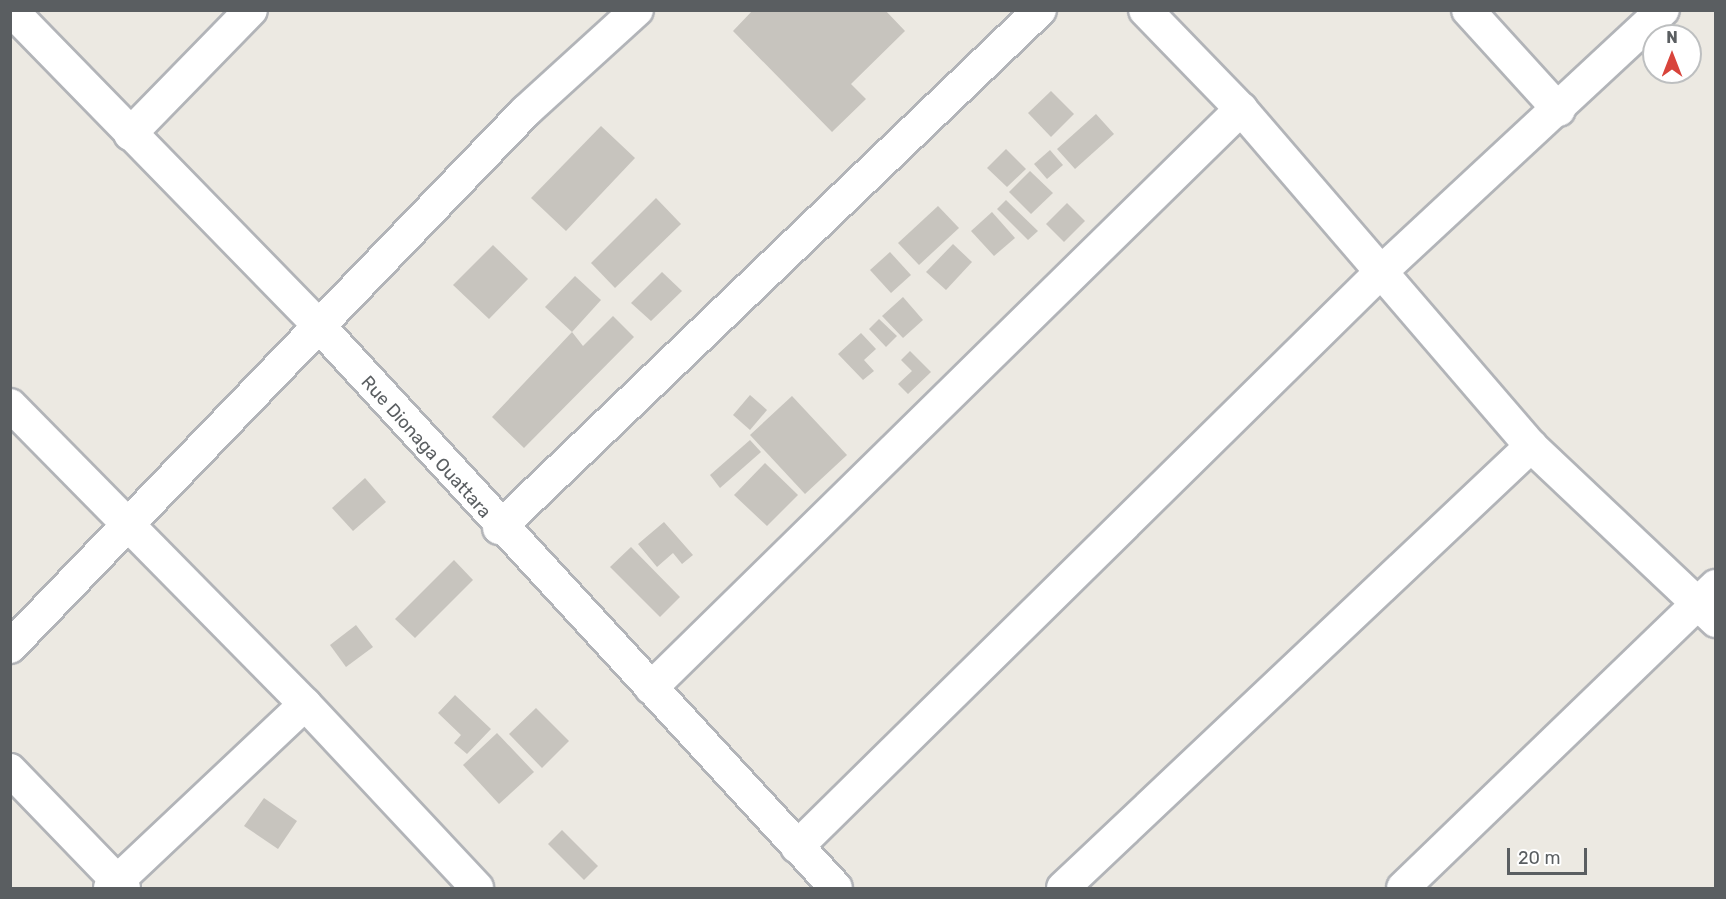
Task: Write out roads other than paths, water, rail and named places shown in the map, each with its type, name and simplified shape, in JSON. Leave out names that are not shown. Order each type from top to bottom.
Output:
[{"type":"street","name":"Rue Dionaga Ouattara","points":[[11,10],[320,327],[499,528],[836,888]]},
{"type":"street","points":[[130,134],[251,10]]},
{"type":"street","points":[[10,647],[129,528],[526,111],[637,10]]},
{"type":"street","points":[[499,528],[1040,10]]},
{"type":"street","points":[[1145,10],[1241,109],[1383,270],[1531,446],[1710,603],[1403,888]]},
{"type":"street","points":[[1468,10],[1559,110]]},
{"type":"street","points":[[797,847],[1383,270],[1559,110],[1663,10]]},
{"type":"street","points":[[651,688],[1241,109]]},
{"type":"street","points":[[10,405],[305,704],[477,888]]},
{"type":"street","points":[[1063,888],[1531,446]]},
{"type":"street","points":[[10,770],[117,886],[305,704]]}]
